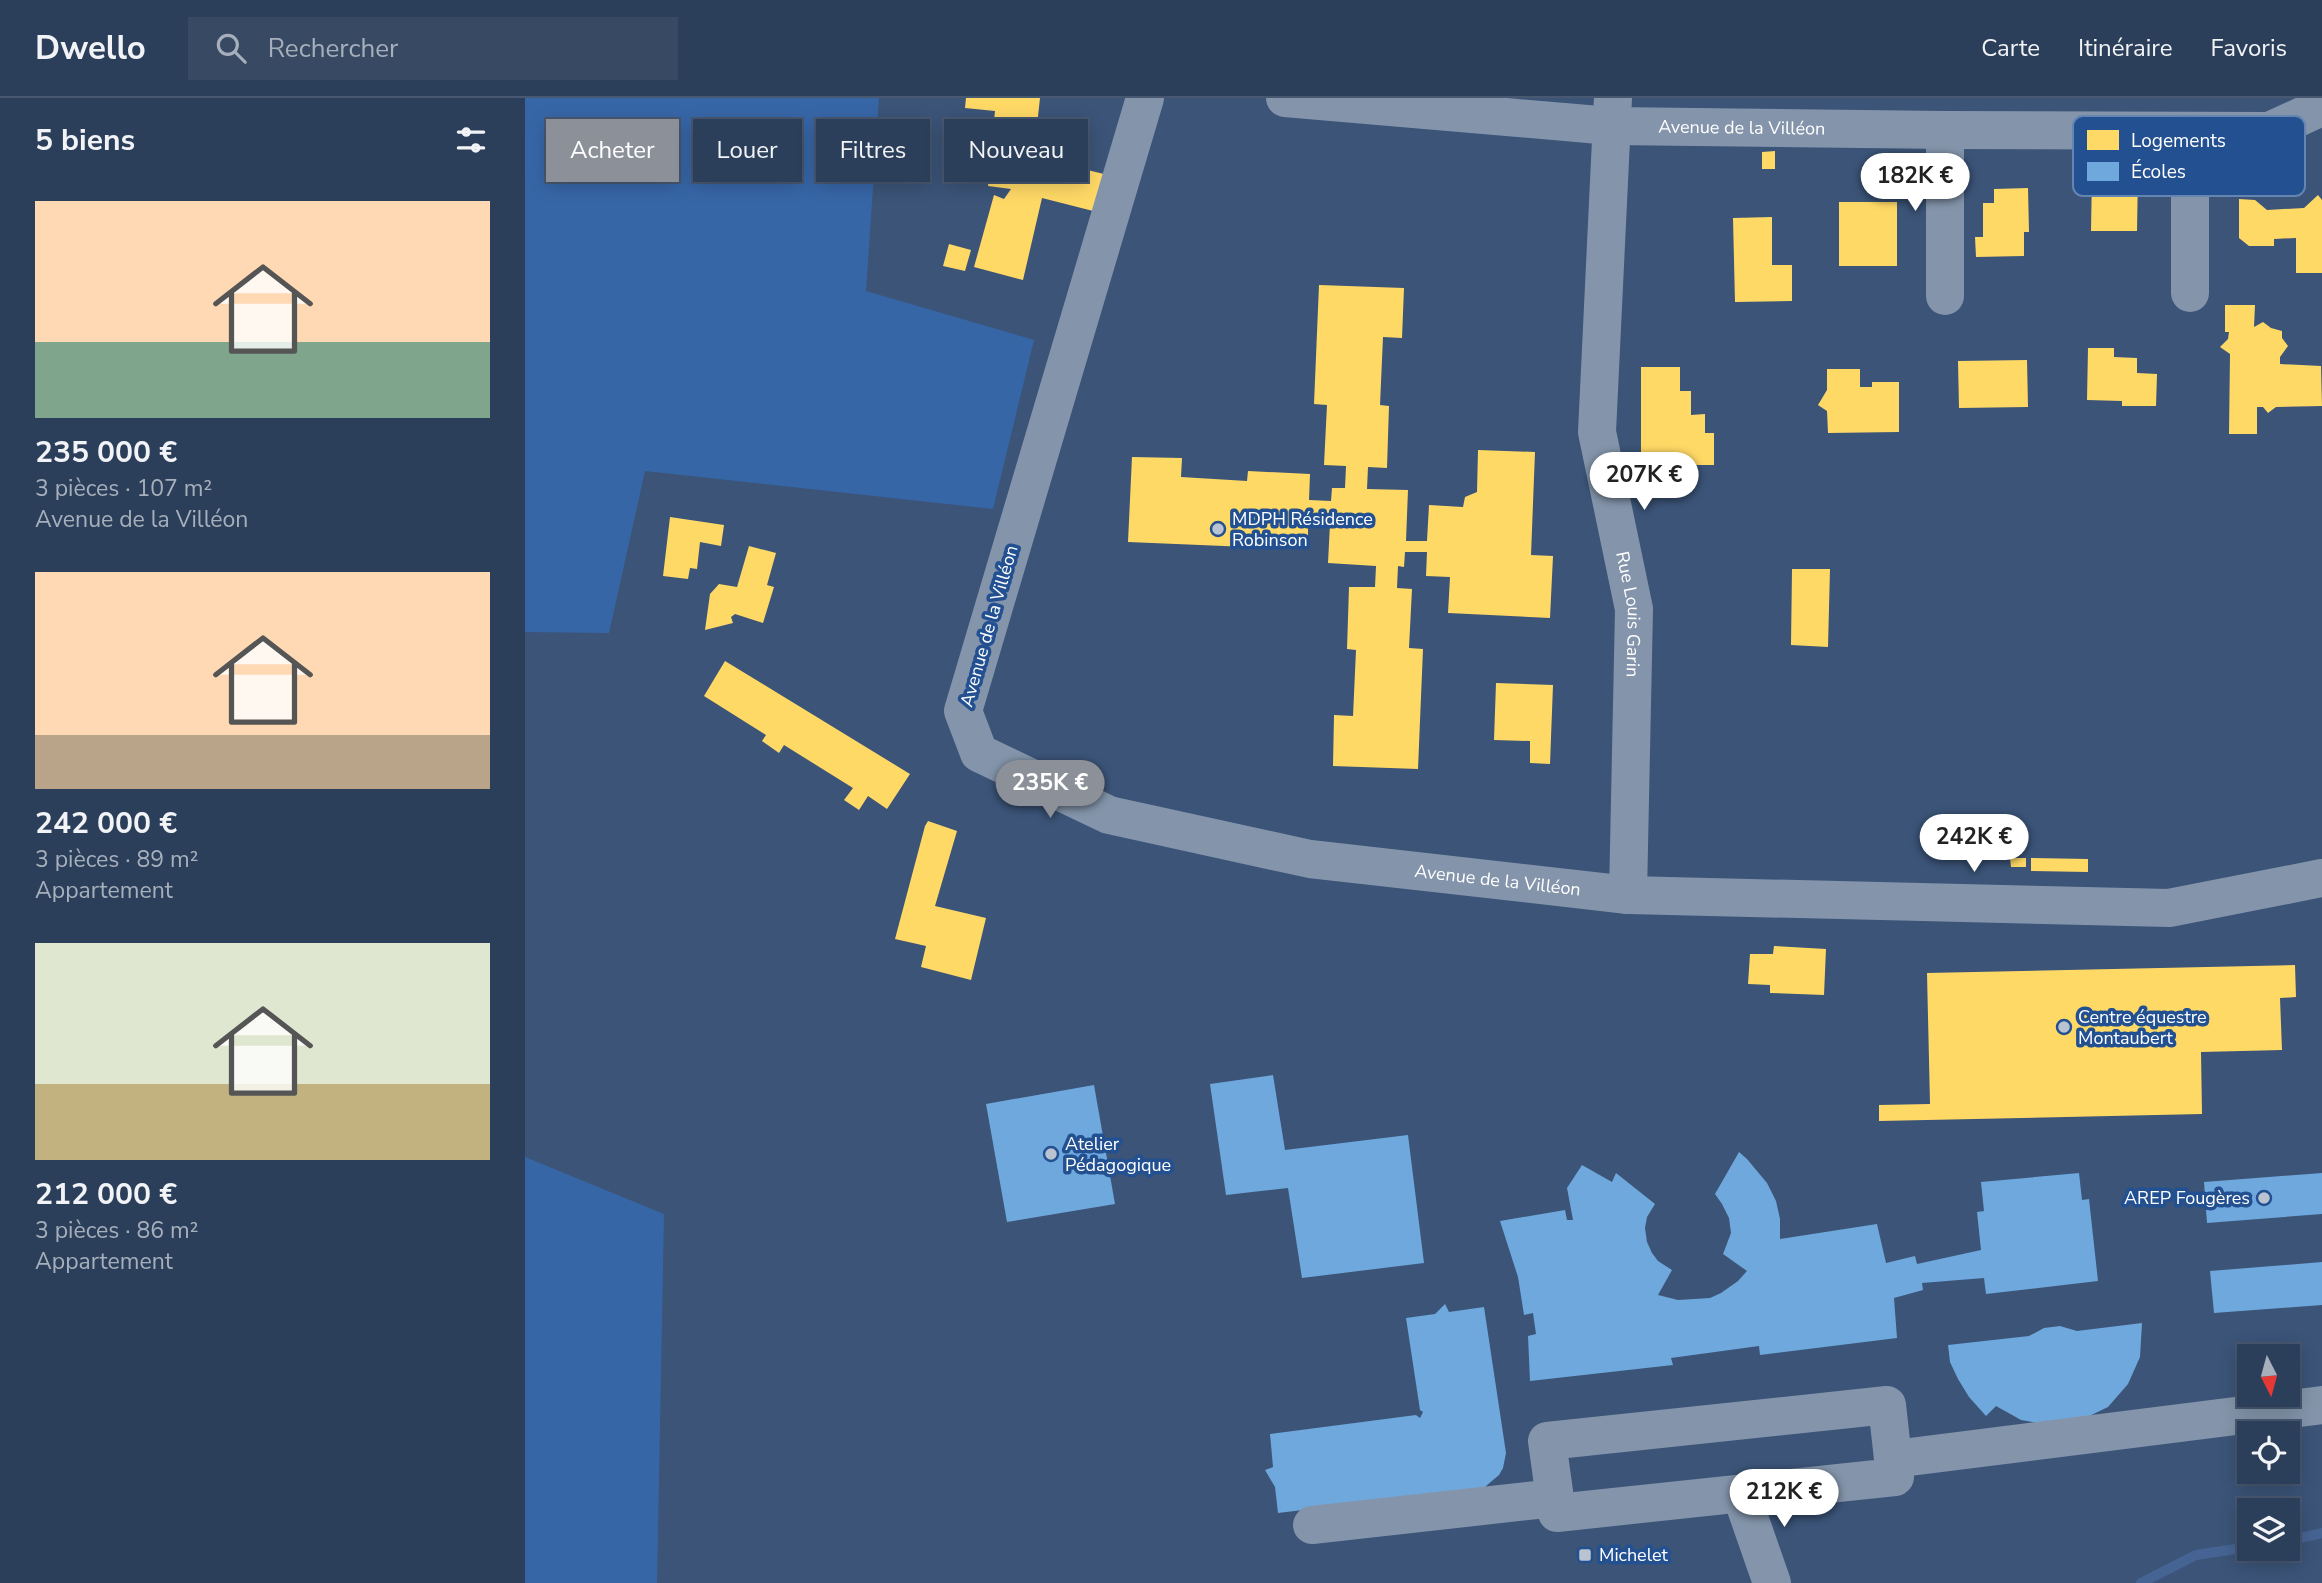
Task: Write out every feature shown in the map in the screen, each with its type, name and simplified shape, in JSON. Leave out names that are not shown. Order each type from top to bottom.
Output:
[{"type":"street","name":"Avenue de la Villéon","points":[[1145,98],[963,711],[979,752],[1109,816],[1310,859],[1628,895],[2169,908],[2322,878]]},
{"type":"street","name":"Avenue de la Villéon","points":[[1285,98],[1945,130],[2033,114],[2073,118]]},
{"type":"street","name":"Avenue de la Villéon","points":[[2302,116],[2322,107]]},
{"type":"street","name":"Rue Louis Garin","points":[[1612,112],[1597,432],[1634,609],[1628,895]]},
{"type":"street","points":[[1945,130],[1945,296]]},
{"type":"street","points":[[2190,196],[2190,293]]},
{"type":"street","points":[[1887,1405],[1895,1478],[1741,1494],[1557,1513],[1547,1441],[1887,1405]]},
{"type":"street","points":[[1893,1460],[2322,1405]]},
{"type":"street","points":[[1741,1494],[1772,1583]]},
{"type":"street","points":[[1311,1525],[1555,1498]]},
{"type":"shaded area","points":[[525,98],[879,98],[878,119],[816,119],[816,182],[873,182],[866,291],[1034,340],[993,509],[645,471],[609,633],[525,632]]},
{"type":"shaded area","points":[[525,1157],[664,1214],[657,1583],[525,1583]]},
{"type":"building: Logements","points":[[966,98],[1040,98],[1038,119],[994,119],[995,111],[965,108]]},
{"type":"building: Logements","points":[[1775,151],[1775,169],[1762,169],[1762,152]]},
{"type":"building: Logements","points":[[1088,170],[1112,176],[1101,213],[1042,198],[1023,280],[974,267],[994,195],[1004,199],[1011,189],[988,186],[989,182],[1088,182]]},
{"type":"building: Logements","points":[[2028,188],[2029,232],[2024,232],[2024,256],[1976,257],[1975,237],[1983,237],[1983,203],[1994,203],[1994,189]]},
{"type":"building: Logements","points":[[2318,195],[2322,200],[2322,273],[2296,273],[2296,238],[2274,239],[2274,246],[2249,246],[2239,238],[2239,199],[2255,200],[2267,210],[2304,208]]},
{"type":"building: Logements","points":[[2092,196],[2138,196],[2137,231],[2091,231]]},
{"type":"building: Logements","points":[[1839,202],[1897,202],[1897,266],[1839,266]]},
{"type":"building: Logements","points":[[1772,217],[1772,265],[1792,265],[1792,301],[1735,302],[1733,218]]},
{"type":"building: Logements","points":[[949,244],[971,250],[965,271],[943,266]]},
{"type":"building: Logements","name":"MDPH Résidence Robinson","points":[[1319,285],[1404,288],[1402,338],[1383,337],[1380,405],[1389,406],[1387,468],[1368,467],[1367,489],[1408,490],[1406,541],[1427,541],[1429,505],[1463,507],[1465,497],[1477,492],[1478,450],[1535,452],[1531,555],[1553,556],[1550,618],[1448,613],[1450,577],[1426,576],[1427,552],[1405,552],[1404,567],[1398,566],[1397,588],[1412,589],[1409,648],[1423,649],[1418,769],[1333,766],[1334,715],[1353,716],[1356,650],[1347,649],[1349,587],[1375,587],[1376,566],[1328,563],[1330,524],[1308,522],[1308,537],[1248,535],[1248,547],[1128,542],[1132,457],[1182,458],[1181,477],[1247,481],[1248,471],[1310,474],[1309,500],[1331,501],[1332,488],[1345,488],[1346,466],[1324,465],[1327,405],[1314,404]]},
{"type":"building: Logements","points":[[2225,305],[2255,305],[2254,327],[2263,322],[2282,331],[2282,338],[2288,346],[2280,357],[2280,364],[2321,366],[2322,406],[2276,407],[2268,413],[2263,407],[2257,407],[2257,434],[2229,434],[2230,354],[2220,347],[2228,339],[2229,332],[2225,332]]},
{"type":"building: Logements","points":[[2088,348],[2114,348],[2114,357],[2137,358],[2137,373],[2157,374],[2156,406],[2122,406],[2122,401],[2087,400]]},
{"type":"building: Logements","points":[[2027,360],[2028,407],[1959,408],[1958,361]]},
{"type":"building: Logements","points":[[1641,367],[1680,367],[1680,391],[1691,391],[1691,415],[1705,414],[1705,433],[1714,433],[1714,465],[1641,465]]},
{"type":"building: Logements","points":[[1827,369],[1860,369],[1860,387],[1872,387],[1872,382],[1899,382],[1899,432],[1828,433],[1827,411],[1818,405],[1827,390]]},
{"type":"building: Logements","points":[[670,517],[724,525],[721,546],[700,542],[697,569],[690,568],[688,579],[663,576]]},
{"type":"building: Logements","points":[[749,546],[776,553],[767,585],[774,587],[763,623],[735,614],[731,617],[733,623],[705,630],[710,594],[719,584],[737,587]]},
{"type":"building: Logements","points":[[1792,569],[1830,569],[1828,647],[1791,645]]},
{"type":"building: Logements","points":[[725,661],[910,774],[887,809],[868,796],[859,810],[844,800],[853,788],[784,745],[779,753],[762,741],[766,735],[704,696]]},
{"type":"building: Logements","points":[[1496,683],[1553,685],[1550,764],[1530,763],[1530,741],[1494,740]]},
{"type":"building: Logements","points":[[928,821],[957,831],[935,906],[986,918],[971,980],[921,967],[926,946],[895,939]]},
{"type":"building: Logements","points":[[2010,858],[2026,858],[2026,867],[2011,867]]},
{"type":"building: Logements","points":[[2031,858],[2088,859],[2088,872],[2031,871]]},
{"type":"building: Logements","points":[[1774,946],[1826,949],[1824,995],[1770,993],[1770,985],[1748,984],[1750,954],[1773,954]]},
{"type":"building: Logements","name":"Centre équestre Montaubert","points":[[2295,965],[2296,997],[2280,998],[2282,1050],[2201,1052],[2202,1114],[1879,1121],[1879,1105],[1930,1104],[1927,973]]},
{"type":"building: Écoles","points":[[1273,1075],[1285,1150],[1408,1135],[1424,1263],[1302,1278],[1288,1188],[1226,1195],[1210,1084]]},
{"type":"building: Écoles","name":"Atelier Pédagogique","points":[[1094,1085],[1115,1204],[1007,1222],[986,1104]]},
{"type":"building: Écoles","points":[[1739,1152],[1767,1183],[1776,1201],[1780,1239],[1877,1224],[1886,1263],[1915,1256],[1917,1264],[1981,1250],[1977,1212],[1984,1211],[1981,1182],[2079,1173],[2082,1200],[2089,1199],[2098,1281],[1986,1294],[1984,1278],[1922,1283],[1923,1290],[1894,1298],[1897,1338],[1760,1355],[1759,1346],[1671,1358],[1673,1365],[1530,1381],[1528,1336],[1536,1334],[1533,1313],[1524,1315],[1518,1277],[1500,1221],[1565,1210],[1567,1220],[1573,1220],[1567,1188],[1582,1165],[1612,1182],[1616,1173],[1655,1204],[1647,1217],[1647,1242],[1658,1261],[1672,1270],[1658,1295],[1678,1300],[1710,1298],[1738,1281],[1747,1271],[1723,1254],[1731,1233],[1729,1218],[1715,1194]]},
{"type":"building: Écoles","name":"AREP Fougères","points":[[2322,1173],[2322,1214],[2207,1223],[2204,1182]]},
{"type":"building: Écoles","points":[[2322,1262],[2322,1305],[2214,1313],[2210,1271]]},
{"type":"building: Écoles","points":[[1445,1304],[1449,1312],[1484,1307],[1506,1453],[1499,1475],[1486,1488],[1278,1513],[1275,1487],[1265,1470],[1273,1467],[1270,1434],[1416,1415],[1420,1418],[1423,1412],[1420,1410],[1406,1318],[1435,1314]]},
{"type":"building: Écoles","points":[[2142,1323],[2140,1357],[2128,1384],[2108,1407],[2081,1420],[2050,1425],[2021,1420],[1996,1406],[1986,1416],[1969,1397],[1950,1362],[1948,1345],[2029,1336],[2044,1328],[2060,1326],[2077,1331]]},
{"type":"waterway","points":[[2300,1538],[2322,1533]]},
{"type":"waterway","points":[[2141,1583],[2196,1555],[2237,1549]]},
{"type":"place","name":"MDPH Résidence Robinson","points":[[1218,529]]},
{"type":"place","name":"Centre équestre Montaubert","points":[[2064,1027]]},
{"type":"place","name":"Atelier Pédagogique","points":[[1051,1154]]},
{"type":"place","name":"AREP Fougères","points":[[2264,1198]]},
{"type":"place","name":"Michelet","points":[[1585,1555]]}]
